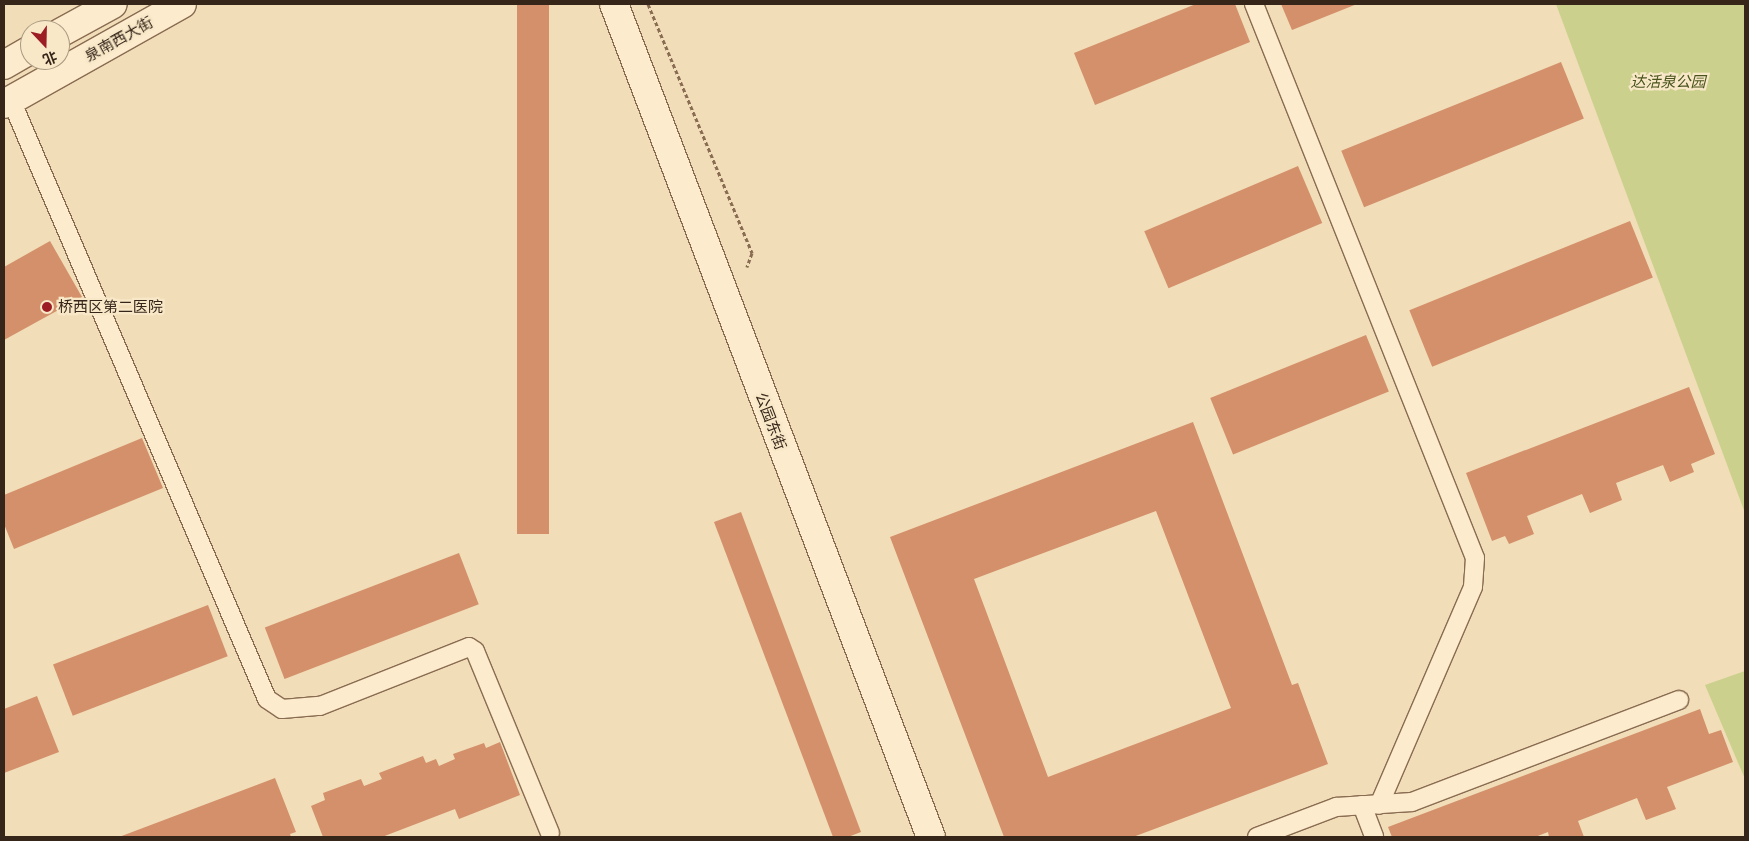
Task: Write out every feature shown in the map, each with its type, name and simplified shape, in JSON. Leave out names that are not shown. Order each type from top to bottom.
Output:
[{"type":"street","name":"泉南西大街","points":[[7,102],[182,4]]},
{"type":"street","name":"公园东街","points":[[614,4],[931,837]]},
{"type":"street","points":[[70,27],[106,5]]},
{"type":"street","points":[[4,65],[20,56]]},
{"type":"lane","points":[[1254,4],[1475,558],[1473,587],[1370,805],[1374,837]]},
{"type":"lane","points":[[7,102],[267,699],[282,709],[320,706],[469,646],[475,651],[550,833]]},
{"type":"lane","points":[[1257,837],[1336,807],[1412,802],[1679,700]]},
{"type":"path","points":[[648,4],[752,253],[746,272]]},
{"type":"green space","name":"达活泉公园","points":[[1556,4],[1745,4],[1745,513]]},
{"type":"green space","points":[[1745,671],[1745,779],[1705,685]]},
{"type":"building","points":[[517,4],[549,4],[549,534],[517,534]]},
{"type":"building","points":[[1196,4],[1235,4],[1250,42],[1095,105],[1074,53]]},
{"type":"building","points":[[1281,4],[1357,4],[1292,30]]},
{"type":"building","points":[[1561,62],[1584,119],[1364,207],[1341,151]]},
{"type":"building","points":[[1298,166],[1322,223],[1169,288],[1144,231]]},
{"type":"building","points":[[1630,221],[1653,278],[1432,367],[1409,310]]},
{"type":"building","points":[[50,241],[82,297],[4,340],[4,267]]},
{"type":"building","points":[[1366,335],[1389,392],[1233,454],[1210,398]]},
{"type":"building","points":[[1689,387],[1715,454],[1691,464],[1694,472],[1670,482],[1663,465],[1616,483],[1622,500],[1590,513],[1582,494],[1527,516],[1534,534],[1509,544],[1505,536],[1492,541],[1466,473]]},
{"type":"building","points":[[1193,422],[1292,685],[1298,683],[1328,764],[1133,837],[1004,837],[890,537]],"holes":[[[1156,511],[1231,708],[1048,777],[974,579]]]},
{"type":"building","points":[[142,438],[163,488],[14,549],[4,524],[4,495]]},
{"type":"building","points":[[741,512],[861,832],[848,837],[833,837],[714,522]]},
{"type":"building","points":[[459,553],[479,604],[285,679],[265,628]]},
{"type":"building","points":[[208,605],[228,656],[73,716],[53,664]]},
{"type":"building","points":[[37,696],[59,752],[4,773],[4,709]]},
{"type":"building","points":[[1700,709],[1709,734],[1721,730],[1733,762],[1667,787],[1676,809],[1646,820],[1637,798],[1578,821],[1584,837],[1549,837],[1548,832],[1535,837],[1392,837],[1388,827]]},
{"type":"building","points":[[500,742],[520,795],[459,819],[455,809],[382,837],[323,837],[311,806],[325,800],[323,793],[361,779],[364,786],[382,779],[379,773],[423,756],[426,763],[436,759],[439,766],[455,759],[453,754],[484,743],[486,748]]},
{"type":"building","points":[[275,778],[296,832],[290,834],[291,837],[119,837]]},
{"type":"place","name":"桥西区第二医院","points":[[47,307]]}]
